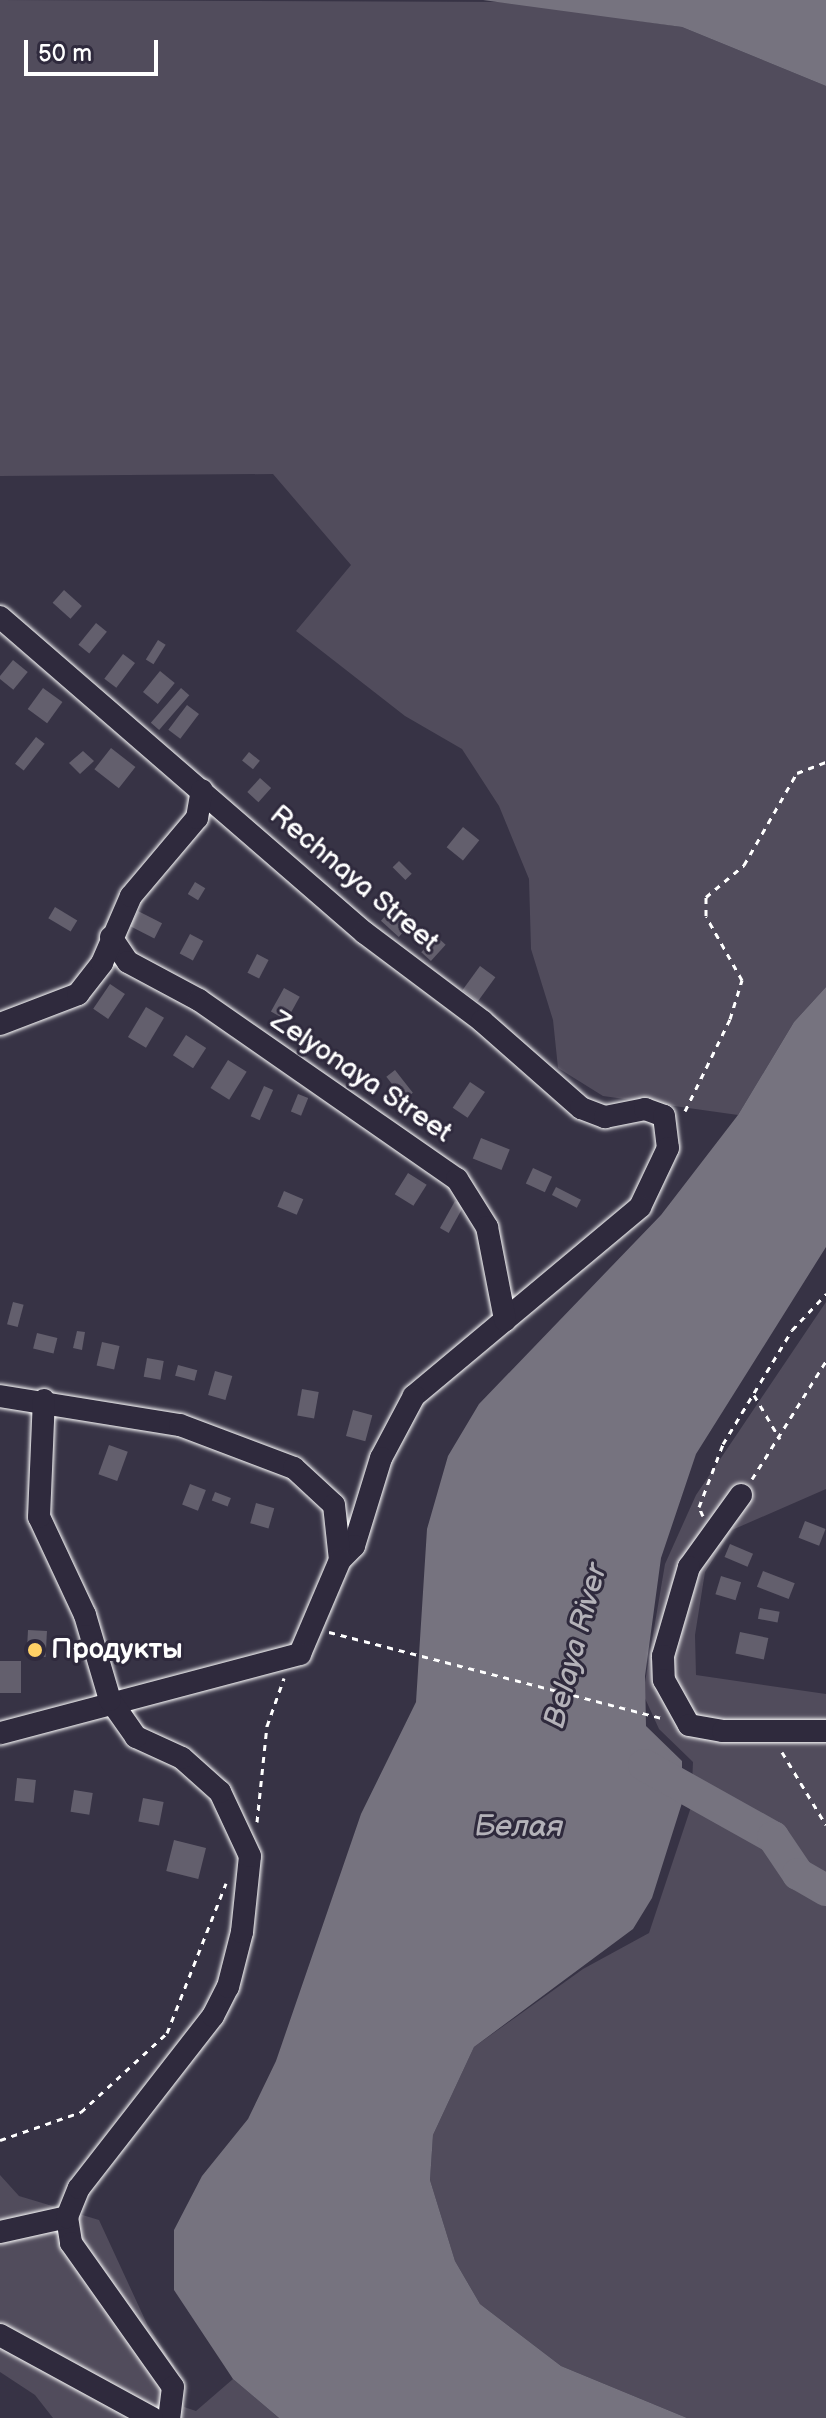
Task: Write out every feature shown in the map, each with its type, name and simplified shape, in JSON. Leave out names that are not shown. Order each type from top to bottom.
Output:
[{"type":"street","name":"Rechnaya Street","points":[[0,617],[581,1108],[605,1117],[645,1109],[664,1116],[668,1148],[640,1207],[505,1320]]},
{"type":"street","points":[[0,1024],[78,994],[102,963],[131,896],[197,818],[202,790]]},
{"type":"street","name":"Zelyonaya Street","points":[[111,937],[128,962],[199,1000],[457,1179],[487,1227],[505,1320]]},
{"type":"street","points":[[0,1733],[110,1700],[300,1654],[340,1560],[354,1546],[381,1458],[414,1396],[505,1320]]},
{"type":"street","points":[[0,1396],[44,1400],[180,1425],[294,1468],[334,1505],[340,1560]]},
{"type":"street","points":[[44,1400],[39,1517],[85,1615],[110,1700],[136,1737],[182,1758],[220,1792],[250,1856],[228,1987],[168,2079],[79,2188],[67,2217],[76,2252],[124,2310],[173,2387],[169,2418]]},
{"type":"street","points":[[741,1495],[689,1567],[663,1656],[664,1680],[689,1725],[826,1731]]},
{"type":"street","points":[[0,2232],[67,2217]]},
{"type":"street","points":[[0,2335],[152,2418]]},
{"type":"path","points":[[681,1119],[730,1019],[742,980],[706,916],[706,897],[744,865],[797,773],[826,762]]},
{"type":"path","points":[[714,1532],[699,1507],[723,1444],[792,1330],[826,1294]]},
{"type":"path","points":[[741,1495],[780,1439],[826,1361]]},
{"type":"path","points":[[754,1395],[780,1439]]},
{"type":"path","points":[[350,1637],[689,1725]]},
{"type":"path","points":[[0,2140],[81,2112],[167,2033],[217,1896],[250,1856],[267,1726],[289,1668],[300,1654]]},
{"type":"path","points":[[774,1729],[826,1825]]},
{"type":"shaded area","points":[[0,0],[512,2],[682,27],[826,86],[826,987],[794,1022],[738,1115],[603,1096],[558,1068],[553,1020],[531,949],[529,879],[499,806],[462,749],[405,716],[296,631],[351,565],[273,474],[0,476]]},
{"type":"shaded area","points":[[826,1302],[826,1489],[732,1530],[705,1572],[695,1635],[696,1675],[826,1694],[826,2418],[687,2418],[561,2366],[480,2304],[455,2261],[430,2180],[433,2135],[474,2047],[583,1969],[649,1933],[691,1807],[693,1762],[659,1729],[643,1694],[665,1564],[696,1495]]},
{"type":"shaded area","points":[[0,2175],[19,2196],[99,2220],[147,2324],[174,2366],[184,2407],[196,2411],[233,2379],[279,2418],[53,2418],[35,2395],[0,2372]]},
{"type":"water","points":[[483,0],[826,0],[826,86],[682,27]]},
{"type":"water","name":"Белая","points":[[826,987],[826,1247],[696,1454],[661,1558],[645,1676],[646,1726],[682,1761],[682,1803],[652,1898],[633,1929],[474,2047],[433,2135],[430,2180],[455,2261],[480,2304],[561,2366],[687,2418],[279,2418],[233,2379],[174,2290],[174,2230],[202,2176],[248,2119],[276,2061],[361,1814],[416,1702],[427,1529],[448,1456],[479,1404],[661,1215],[738,1115],[794,1022]]},
{"type":"building","points":[[64,590],[82,606],[70,619],[53,603]]},
{"type":"building","points":[[96,623],[107,632],[89,654],[78,645]]},
{"type":"building","points":[[158,640],[166,645],[153,664],[146,660]]},
{"type":"building","points":[[123,654],[135,663],[116,688],[104,679]]},
{"type":"building","points":[[13,660],[28,672],[13,690],[0,679]]},
{"type":"building","points":[[160,671],[175,683],[158,704],[143,692]]},
{"type":"building","points":[[43,688],[62,702],[47,723],[28,709]]},
{"type":"building","points":[[181,688],[189,695],[159,730],[151,723]]},
{"type":"building","points":[[187,705],[199,714],[180,739],[168,730]]},
{"type":"building","points":[[36,737],[45,744],[24,771],[15,764]]},
{"type":"building","points":[[111,748],[135,767],[119,788],[94,769]]},
{"type":"building","points":[[83,751],[94,761],[80,774],[69,763]]},
{"type":"building","points":[[249,752],[260,761],[253,769],[242,761]]},
{"type":"building","points":[[260,778],[271,788],[258,802],[247,792]]},
{"type":"building","points":[[463,827],[479,840],[463,860],[447,847]]},
{"type":"building","points":[[399,861],[412,874],[405,880],[393,867]]},
{"type":"building","points":[[195,882],[205,888],[198,900],[188,894]]},
{"type":"building","points":[[397,903],[415,919],[399,937],[381,921]]},
{"type":"building","points":[[55,907],[77,920],[71,932],[48,918]]},
{"type":"building","points":[[138,911],[162,923],[154,938],[130,926]]},
{"type":"building","points":[[190,934],[203,941],[193,960],[180,953]]},
{"type":"building","points":[[436,936],[446,945],[431,961],[421,952]]},
{"type":"building","points":[[257,954],[269,960],[259,979],[247,973]]},
{"type":"building","points":[[480,966],[495,977],[478,1001],[462,990]]},
{"type":"building","points":[[110,984],[125,994],[108,1019],[93,1009]]},
{"type":"building","points":[[284,988],[300,997],[287,1020],[271,1012]]},
{"type":"building","points":[[146,1007],[164,1018],[146,1048],[128,1037]]},
{"type":"building","points":[[186,1035],[206,1048],[193,1068],[173,1055]]},
{"type":"building","points":[[228,1060],[247,1072],[229,1100],[211,1088]]},
{"type":"building","points":[[395,1070],[413,1093],[404,1100],[386,1077]]},
{"type":"building","points":[[470,1082],[485,1092],[468,1118],[453,1108]]},
{"type":"building","points":[[264,1086],[273,1090],[260,1120],[251,1116]]},
{"type":"building","points":[[298,1094],[308,1098],[301,1116],[291,1112]]},
{"type":"building","points":[[481,1138],[510,1150],[502,1170],[473,1158]]},
{"type":"building","points":[[533,1168],[552,1177],[545,1192],[526,1183]]},
{"type":"building","points":[[408,1173],[427,1185],[413,1206],[395,1194]]},
{"type":"building","points":[[556,1187],[581,1200],[577,1208],[552,1195]]},
{"type":"building","points":[[284,1191],[303,1199],[297,1215],[277,1207]]},
{"type":"building","points":[[455,1201],[464,1206],[449,1233],[440,1228]]},
{"type":"building","points":[[13,1302],[24,1305],[18,1327],[7,1324]]},
{"type":"building","points":[[77,1331],[85,1332],[82,1350],[73,1348]]},
{"type":"building","points":[[37,1333],[57,1338],[54,1354],[33,1349]]},
{"type":"building","points":[[102,1342],[120,1346],[114,1369],[97,1365]]},
{"type":"building","points":[[147,1358],[164,1361],[160,1380],[144,1377]]},
{"type":"building","points":[[178,1365],[197,1370],[194,1381],[175,1376]]},
{"type":"building","points":[[215,1371],[232,1376],[225,1400],[208,1395]]},
{"type":"building","points":[[302,1389],[319,1392],[314,1419],[297,1416]]},
{"type":"building","points":[[353,1410],[372,1415],[365,1441],[346,1436]]},
{"type":"building","points":[[109,1445],[128,1452],[117,1481],[98,1474]]},
{"type":"building","points":[[190,1484],[206,1490],[198,1511],[182,1505]]},
{"type":"building","points":[[215,1492],[231,1498],[228,1506],[212,1500]]},
{"type":"building","points":[[256,1503],[274,1508],[268,1528],[250,1523]]},
{"type":"building","points":[[805,1521],[826,1529],[819,1546],[799,1538]]},
{"type":"building","points":[[730,1544],[753,1554],[748,1567],[725,1557]]},
{"type":"building","points":[[763,1571],[795,1583],[789,1599],[757,1587]]},
{"type":"building","points":[[721,1576],[741,1582],[736,1600],[715,1594]]},
{"type":"building","points":[[760,1608],[780,1612],[778,1623],[758,1619]]},
{"type":"building","points":[[28,1630],[47,1631],[46,1657],[27,1656]]},
{"type":"building","points":[[740,1632],[768,1638],[764,1660],[735,1654]]},
{"type":"building","points":[[0,1661],[21,1661],[21,1693],[0,1693]]},
{"type":"building","points":[[17,1778],[36,1780],[33,1803],[15,1801]]},
{"type":"building","points":[[74,1790],[93,1793],[89,1815],[71,1812]]},
{"type":"building","points":[[143,1798],[164,1802],[159,1826],[138,1822]]},
{"type":"building","points":[[174,1840],[206,1848],[198,1879],[166,1871]]},
{"type":"waterway","name":"Белая","points":[[644,1765],[773,1837],[798,1874],[826,1890]]},
{"type":"place","name":"Продукты","points":[[35,1650]]},
{"type":"water label","name":"Belaya River","points":[[576,1646]]}]
